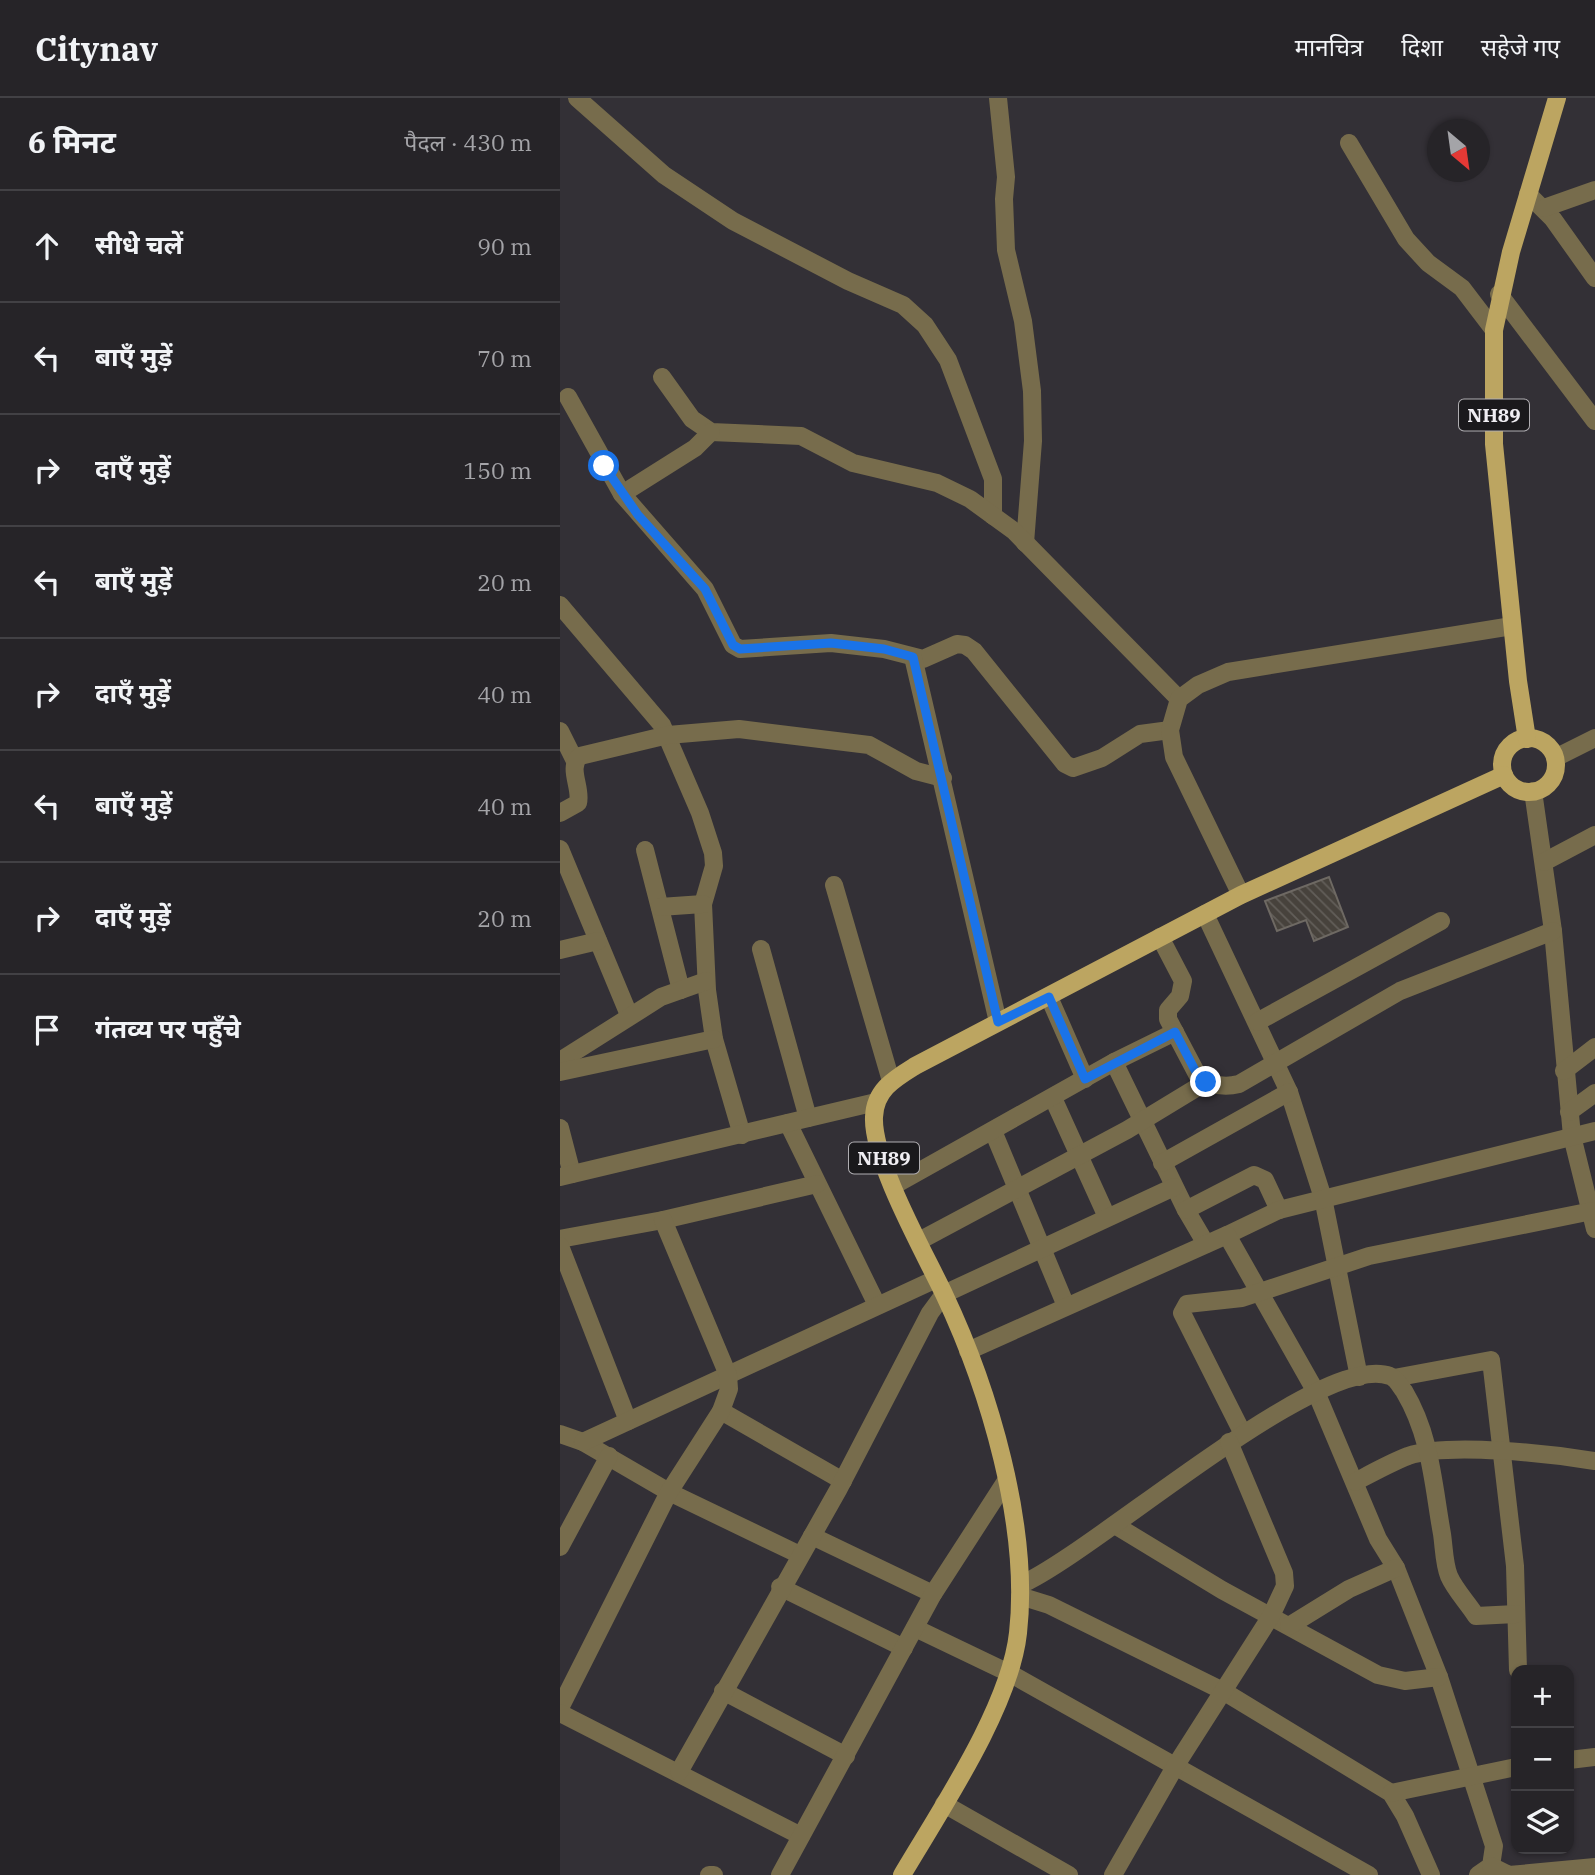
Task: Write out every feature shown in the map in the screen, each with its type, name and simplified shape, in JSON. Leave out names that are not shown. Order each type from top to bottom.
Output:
[{"type":"main road","name":"NH89","points":[[1527,739],[1512,626],[1494,444],[1494,330],[1499,294],[1557,98]]},
{"type":"main road","points":[[1527,739],[1541,741],[1555,758],[1554,776],[1548,783],[1533,791],[1519,790],[1510,785],[1504,775],[1502,760],[1514,743],[1527,739]]},
{"type":"main road","points":[[876,1102],[891,1081],[1160,937],[1241,895],[1504,775]]},
{"type":"main road","name":"NH89","points":[[876,1102],[875,1131],[893,1186],[968,1351],[987,1405],[1006,1480],[1020,1591],[1011,1674],[944,1804],[902,1875]]},
{"type":"street","points":[[577,98],[664,175],[733,222],[848,281],[903,305],[925,325],[948,360],[993,479],[993,516]]},
{"type":"street","points":[[998,98],[1006,177],[1006,250],[1020,307],[1032,391],[1033,441],[1025,542]]},
{"type":"street","points":[[1349,143],[1406,239],[1428,263],[1462,288],[1494,330]]},
{"type":"street","points":[[1544,208],[1595,190]]},
{"type":"street","points":[[1528,194],[1544,208],[1595,278]]},
{"type":"street","points":[[1499,294],[1595,421]]},
{"type":"street","points":[[662,377],[692,419],[711,432],[801,436],[853,463],[900,471],[937,483],[970,499],[1025,542],[1180,699]]},
{"type":"street","points":[[568,397],[622,494],[705,589],[733,645],[740,649],[831,643],[884,649],[923,659],[957,644],[965,645],[974,651],[1065,764],[1073,768],[1102,758],[1140,734],[1170,730]]},
{"type":"street","points":[[622,494],[695,448],[711,432]]},
{"type":"street","points":[[560,605],[668,735],[713,853],[714,866],[703,904],[706,981],[714,1039],[742,1135]]},
{"type":"street","points":[[1241,895],[1174,757],[1170,730],[1180,699],[1198,685],[1228,672],[1512,626]]},
{"type":"street","points":[[913,657],[998,1022]]},
{"type":"street","points":[[575,761],[580,756],[668,735],[739,729],[869,744],[916,771],[943,778]]},
{"type":"street","points":[[560,732],[575,761],[578,803],[560,813]]},
{"type":"street","points":[[1555,758],[1595,738]]},
{"type":"street","points":[[1114,1875],[1176,1765],[1271,1616],[1285,1586],[1284,1573],[1236,1438],[1182,1313],[1182,1307],[1192,1302],[1242,1298],[1337,1265],[1594,1220],[1572,1136],[1553,931],[1533,791]]},
{"type":"street","points":[[1544,862],[1595,835]]},
{"type":"street","points":[[560,849],[629,1015]]},
{"type":"street","points":[[645,850],[681,990]]},
{"type":"street","points":[[834,885],[891,1081]]},
{"type":"street","points":[[660,907],[703,904]]},
{"type":"street","points":[[1205,914],[1289,1092],[1323,1198],[1359,1377]]},
{"type":"street","points":[[1257,1022],[1441,921]]},
{"type":"street","points":[[1160,937],[1183,981],[1181,996],[1168,1010],[1168,1019],[1198,1076],[1206,1082],[1228,1087],[1239,1084],[1400,991],[1553,931]]},
{"type":"street","points":[[560,950],[598,941]]},
{"type":"street","points":[[761,949],[808,1118]]},
{"type":"street","points":[[560,1061],[629,1015],[706,981]]},
{"type":"street","points":[[1049,997],[1085,1079]]},
{"type":"street","points":[[893,1186],[1114,1062],[1175,1032]]},
{"type":"street","points":[[560,1073],[714,1039]]},
{"type":"street","points":[[1564,1070],[1595,1047]]},
{"type":"street","points":[[1114,1062],[1174,1187],[1206,1244]]},
{"type":"street","points":[[919,1241],[1141,1121],[1206,1082]]},
{"type":"street","points":[[1162,1163],[1289,1092]]},
{"type":"street","points":[[1569,1112],[1595,1093]]},
{"type":"street","points":[[1053,1098],[1107,1217]]},
{"type":"street","points":[[560,1128],[566,1176],[876,1102]]},
{"type":"street","points":[[788,1124],[877,1305]]},
{"type":"street","points":[[993,1131],[1066,1306]]},
{"type":"street","points":[[968,1351],[1279,1210],[1595,1131]]},
{"type":"street","points":[[1186,1210],[1254,1175],[1265,1180],[1279,1210]]},
{"type":"street","points":[[560,1238],[663,1220],[817,1184]]},
{"type":"street","points":[[583,1442],[877,1305],[940,1286],[1043,1248],[1174,1187]]},
{"type":"street","points":[[560,1708],[669,1492],[721,1411],[729,1389],[728,1375],[663,1220]]},
{"type":"street","points":[[1227,1235],[1315,1392],[1378,1539],[1396,1568],[1438,1678],[1494,1846],[1485,1870],[1509,1875],[1595,1867]]},
{"type":"street","points":[[560,1246],[628,1421]]},
{"type":"street","points":[[679,1772],[780,1587],[843,1480],[930,1313],[940,1286]]},
{"type":"street","points":[[1394,1378],[1491,1360],[1503,1452],[1518,1665]]},
{"type":"street","points":[[1431,1875],[1405,1816],[1391,1793],[1223,1691],[1020,1591],[1236,1438],[1315,1392],[1359,1377],[1388,1374],[1394,1378],[1414,1410],[1430,1452],[1449,1576],[1476,1616],[1516,1614]]},
{"type":"street","points":[[721,1411],[843,1480]]},
{"type":"street","points":[[560,1434],[583,1442],[669,1492],[800,1555]]},
{"type":"street","points":[[1355,1482],[1409,1456],[1430,1452],[1503,1452],[1595,1461]]},
{"type":"street","points":[[560,1547],[608,1457]]},
{"type":"street","points":[[780,1875],[933,1594],[1006,1480]]},
{"type":"street","points":[[1115,1525],[1271,1616],[1390,1679],[1438,1678]]},
{"type":"street","points":[[812,1536],[933,1594]]},
{"type":"street","points":[[1289,1626],[1349,1589],[1396,1568]]},
{"type":"street","points":[[780,1587],[904,1648]]},
{"type":"street","points":[[915,1628],[1011,1674],[1369,1875]]},
{"type":"street","points":[[723,1691],[846,1756]]},
{"type":"street","points":[[560,1713],[802,1836]]},
{"type":"street","points":[[1574,1759],[1595,1757]]},
{"type":"street","points":[[1391,1793],[1511,1768]]},
{"type":"street","points":[[944,1804],[1069,1875]]},
{"type":"building","points":[[1329,877],[1348,927],[1314,941],[1306,920],[1277,931],[1265,901]]},
{"type":"route","points":[[604,466],[638,515],[705,589],[733,645],[740,649],[831,643],[884,649],[913,657],[998,1022],[1049,997],[1085,1079],[1175,1032],[1198,1076],[1206,1082]]}]
